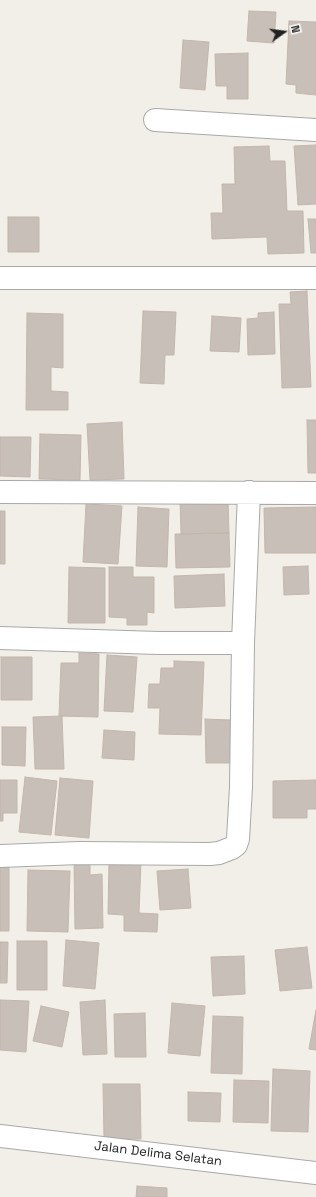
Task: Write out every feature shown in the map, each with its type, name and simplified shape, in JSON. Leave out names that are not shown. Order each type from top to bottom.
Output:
[{"type":"street","points":[[155,120],[316,130]]},
{"type":"street","points":[[0,278],[316,278]]},
{"type":"street","points":[[0,492],[316,493]]},
{"type":"street","points":[[0,856],[80,853],[210,854],[219,853],[236,845],[238,839],[241,787],[243,643],[249,492]]},
{"type":"street","points":[[0,638],[158,643],[243,643]]},
{"type":"street","name":"Jalan Delima Selatan","points":[[0,1136],[316,1173]]},
{"type":"building","points":[[249,11],[276,12],[274,43],[247,41]]},
{"type":"building","points":[[289,21],[316,22],[316,95],[296,93],[296,85],[286,84]]},
{"type":"building","points":[[183,40],[209,42],[205,90],[180,88]]},
{"type":"building","points":[[248,53],[248,99],[227,99],[227,86],[216,86],[215,54]]},
{"type":"building","points":[[316,145],[316,204],[298,205],[294,146]]},
{"type":"building","points":[[269,146],[270,161],[285,161],[287,211],[303,211],[304,253],[268,254],[267,237],[212,239],[211,213],[223,213],[222,184],[235,184],[234,147]]},
{"type":"building","points":[[8,217],[39,217],[39,252],[8,252]]},
{"type":"building","points":[[308,219],[316,219],[316,253],[311,253]]},
{"type":"building","points":[[307,291],[311,387],[282,388],[279,304],[291,304],[290,292]]},
{"type":"building","points":[[143,311],[176,312],[174,355],[165,355],[164,384],[140,383]]},
{"type":"building","points":[[274,312],[275,354],[248,355],[247,319],[258,318],[258,313]]},
{"type":"building","points":[[27,313],[63,314],[63,368],[51,367],[51,391],[68,392],[68,410],[26,410]]},
{"type":"building","points":[[212,316],[241,318],[239,352],[210,351]]},
{"type":"building","points":[[307,420],[316,420],[316,473],[308,473]]},
{"type":"building","points":[[122,422],[124,479],[90,480],[87,424]]},
{"type":"building","points":[[40,434],[81,435],[80,480],[39,479]]},
{"type":"building","points":[[0,437],[31,437],[30,477],[0,476]]},
{"type":"building","points":[[228,498],[229,533],[181,534],[180,500]]},
{"type":"building","points":[[86,504],[122,506],[118,564],[83,562]]},
{"type":"building","points":[[138,507],[169,509],[167,567],[136,566]]},
{"type":"building","points":[[316,507],[316,553],[265,553],[264,508]]},
{"type":"building","points":[[0,511],[5,511],[5,564],[0,564]]},
{"type":"building","points":[[229,533],[230,567],[176,568],[175,534]]},
{"type":"building","points":[[308,566],[309,594],[284,595],[283,567]]},
{"type":"building","points":[[69,567],[105,568],[105,623],[68,623]]},
{"type":"building","points":[[109,567],[133,567],[133,577],[154,577],[154,613],[147,612],[147,625],[127,625],[127,618],[109,617]]},
{"type":"building","points":[[224,574],[225,606],[175,608],[174,576]]},
{"type":"building","points":[[79,653],[99,654],[98,717],[59,716],[61,663],[79,663]]},
{"type":"building","points":[[107,655],[137,657],[133,712],[104,711]]},
{"type":"building","points":[[1,657],[32,657],[32,700],[1,700]]},
{"type":"building","points":[[174,661],[204,662],[201,735],[159,734],[160,708],[148,708],[149,684],[160,684],[161,668],[174,668]]},
{"type":"building","points":[[62,716],[64,769],[35,769],[33,717]]},
{"type":"building","points":[[205,719],[231,720],[231,763],[206,763]]},
{"type":"building","points":[[2,727],[26,727],[25,766],[2,765]]},
{"type":"building","points":[[104,730],[135,732],[134,760],[102,758]]},
{"type":"building","points":[[25,777],[57,781],[51,835],[19,832]]},
{"type":"building","points":[[60,778],[93,781],[89,838],[55,835]]},
{"type":"building","points":[[0,780],[17,780],[17,813],[3,813],[3,821],[0,821]]},
{"type":"building","points":[[316,780],[316,809],[307,809],[307,818],[273,818],[273,781]]},
{"type":"building","points":[[0,859],[9,859],[9,931],[0,931]]},
{"type":"building","points":[[109,861],[141,862],[139,913],[158,914],[157,932],[124,931],[124,915],[108,914]]},
{"type":"building","points":[[90,862],[90,875],[102,874],[103,928],[75,929],[74,863]]},
{"type":"building","points":[[188,869],[191,908],[160,910],[157,871]]},
{"type":"building","points":[[28,870],[70,871],[68,932],[27,931]]},
{"type":"building","points":[[66,940],[99,943],[95,989],[63,986]]},
{"type":"building","points":[[17,941],[47,941],[47,990],[17,990]]},
{"type":"building","points":[[0,942],[8,942],[7,983],[0,983]]},
{"type":"building","points":[[307,947],[312,988],[280,991],[275,950]]},
{"type":"building","points":[[244,956],[245,994],[213,996],[211,957]]},
{"type":"building","points":[[0,1000],[29,1001],[26,1052],[0,1050]]},
{"type":"building","points":[[105,1000],[107,1054],[83,1055],[80,1002]]},
{"type":"building","points":[[172,1003],[205,1006],[200,1056],[168,1053]]},
{"type":"building","points":[[41,1006],[69,1012],[62,1047],[33,1041]]},
{"type":"building","points":[[316,1010],[316,1050],[309,1049]]},
{"type":"building","points":[[145,1013],[146,1057],[115,1057],[114,1014]]},
{"type":"building","points":[[213,1016],[243,1017],[242,1074],[211,1073]]},
{"type":"building","points":[[273,1069],[310,1071],[308,1132],[271,1131]]},
{"type":"building","points":[[234,1080],[269,1081],[268,1123],[233,1122]]},
{"type":"building","points":[[103,1084],[140,1084],[141,1139],[104,1139]]},
{"type":"building","points":[[188,1092],[221,1093],[220,1122],[188,1121]]},
{"type":"building","points":[[137,1186],[167,1188],[167,1197],[136,1197]]}]
